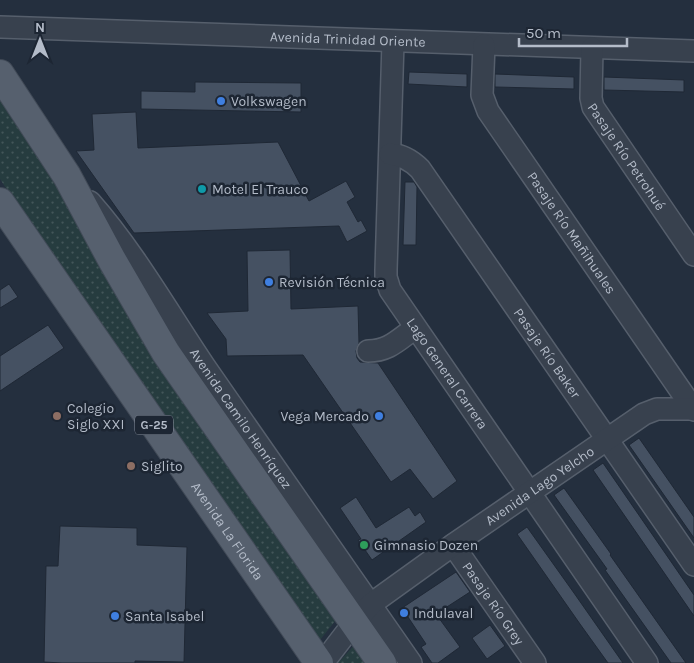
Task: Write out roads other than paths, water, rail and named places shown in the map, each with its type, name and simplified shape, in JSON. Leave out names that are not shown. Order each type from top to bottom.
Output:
[{"type":"main road","name":"Avenida Camilo Henríquez","points":[[0,74],[67,176],[112,260],[166,353],[363,614],[382,663]]},
{"type":"main road","name":"Avenida La Florida","points":[[0,202],[319,663]]},
{"type":"street","name":"Avenida Trinidad Oriente","points":[[0,27],[694,51]]},
{"type":"street","name":"Lago General Carrera","points":[[393,42],[386,277],[392,295],[647,663]]},
{"type":"street","name":"Pasaje Río Mañihuales","points":[[484,45],[482,87],[484,102],[488,111],[694,410]]},
{"type":"street","name":"Pasaje Río Petrohué","points":[[592,48],[591,98],[593,107],[694,255]]},
{"type":"street","name":"Pasaje Río Baker","points":[[390,154],[403,156],[420,169],[694,565]]},
{"type":"street","points":[[368,351],[386,349],[415,328]]},
{"type":"street","name":"Avenida Lago Yelcho","points":[[323,663],[363,614],[453,545],[529,493],[652,410],[694,410]]},
{"type":"street","name":"Pasaje Río Grey","points":[[453,545],[534,663]]},
{"type":"street","name":"Avenida Camilo Henríquez","points":[[363,614],[411,663]]},
{"type":"place","name":"Volkswagen","points":[[221,101]]},
{"type":"place","name":"Motel El Trauco","points":[[202,189]]},
{"type":"place","name":"Revisión Técnica","points":[[269,282]]},
{"type":"place","name":"Colegio Siglo XXI","points":[[57,416]]},
{"type":"place","name":"Vega Mercado","points":[[379,416]]},
{"type":"place","name":"Siglito","points":[[131,466]]},
{"type":"place","name":"Gimnasio Dozen","points":[[364,545]]},
{"type":"place","name":"Indulaval","points":[[404,613]]},
{"type":"place","name":"Santa Isabel","points":[[115,616]]}]
